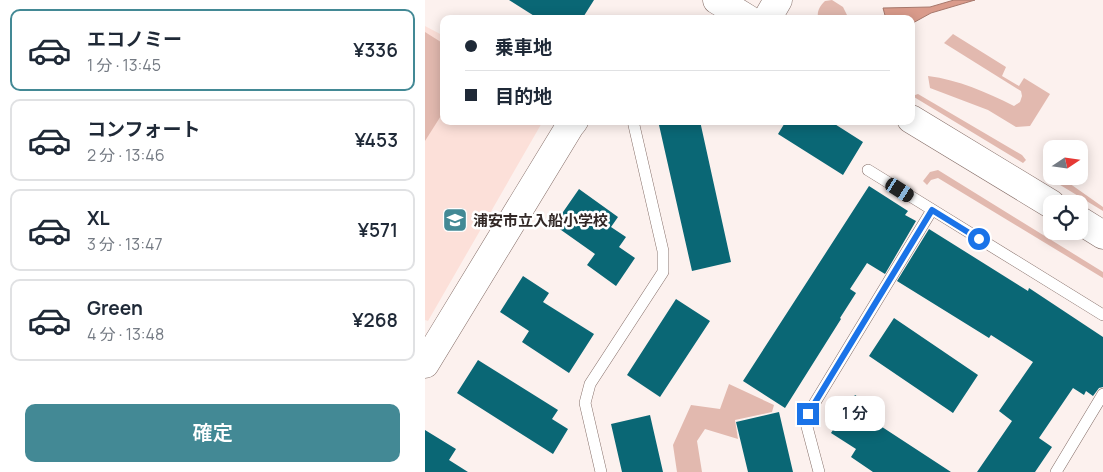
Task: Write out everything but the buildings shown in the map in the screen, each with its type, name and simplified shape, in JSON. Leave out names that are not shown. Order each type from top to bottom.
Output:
[{"type":"street","points":[[717,0],[741,15]]},
{"type":"street","points":[[769,15],[778,0]]},
{"type":"street","points":[[915,120],[1043,199]]},
{"type":"street","points":[[425,364],[571,125]]},
{"type":"street","points":[[1088,226],[1103,235]]},
{"type":"lane","points":[[601,472],[585,404],[590,384],[663,272],[663,251],[634,125]]},
{"type":"lane","points":[[868,170],[1103,316]]},
{"type":"lane","points":[[819,472],[806,423],[808,414],[932,210]]},
{"type":"lane","points":[[1056,472],[1103,394]]},
{"type":"shaded area","points":[[832,0],[843,7],[847,15],[818,15],[821,5],[825,1]]},
{"type":"shaded area","points":[[954,0],[975,0],[931,13],[915,22],[915,15],[885,15],[883,8],[930,7]]},
{"type":"shaded area","name":"浦安市立入船小学校","points":[[425,26],[440,34],[440,125],[541,125],[428,321],[425,320]]},
{"type":"shaded area","points":[[425,32],[440,41],[440,117],[425,141]]},
{"type":"shaded area","points":[[953,34],[1006,67],[1002,76],[1019,86],[1024,78],[1050,94],[1030,126],[1016,127],[988,110],[930,88],[928,76],[951,80],[972,87],[1014,106],[1020,102],[1021,91],[944,43]]},
{"type":"shaded area","points":[[918,94],[1022,155],[1026,160],[1023,163],[915,98],[915,95]]},
{"type":"shaded area","points":[[938,170],[1043,235],[1043,240],[1051,240],[1103,272],[1103,278],[938,178],[931,180],[927,185],[923,181],[930,172]]},
{"type":"shaded area","points":[[1060,185],[1072,185],[1086,195],[1077,195]]},
{"type":"shaded area","points":[[1088,196],[1103,207],[1103,211],[1088,202]]},
{"type":"shaded area","points":[[729,384],[774,405],[772,412],[735,420],[738,439],[705,429],[697,441],[702,472],[677,472],[673,445],[691,405],[720,409]]},
{"type":"place","name":"浦安市立入船小学校","points":[[455,220]]},
{"type":"route","points":[[808,414],[932,210],[979,239]]}]
